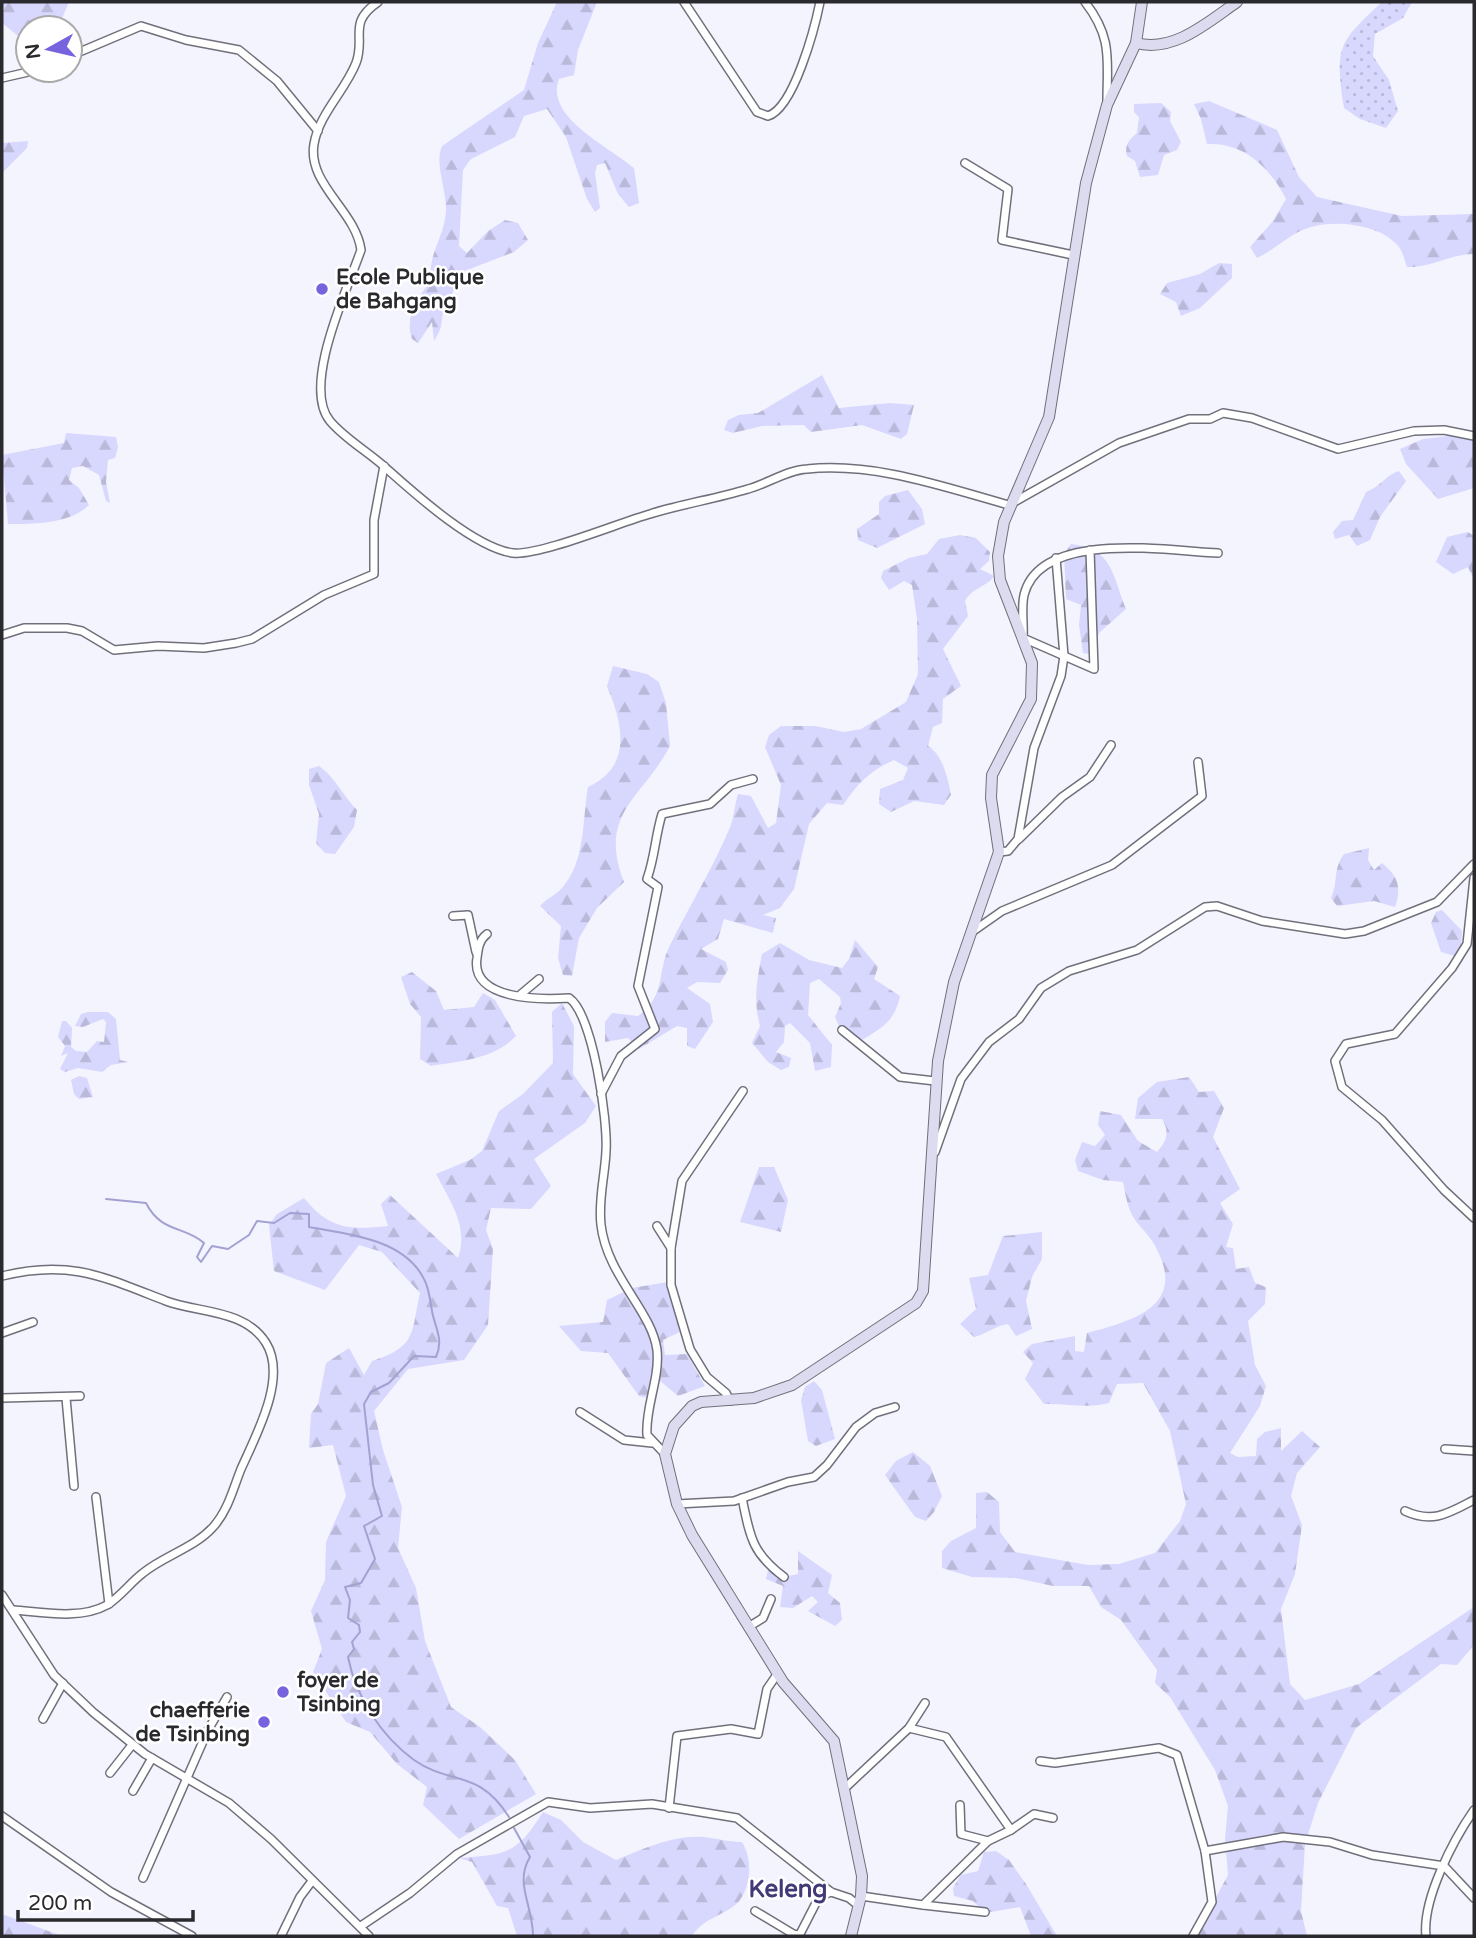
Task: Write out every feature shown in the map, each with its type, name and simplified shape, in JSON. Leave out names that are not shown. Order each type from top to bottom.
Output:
[{"type":"main road","points":[[851,1936],[860,1901],[860,1860],[838,1757],[828,1731],[778,1673],[692,1535],[677,1504],[665,1454],[674,1426],[692,1406],[701,1402],[767,1395],[792,1385],[920,1299],[935,1081],[950,1001],[968,934],[999,852],[990,788],[996,765],[1031,699],[1032,663],[999,580],[998,556],[1009,505],[1027,473],[1049,417],[1086,183],[1107,105],[1136,43],[1142,2]]},
{"type":"main road","points":[[1136,43],[1156,45],[1175,41],[1237,2]]},
{"type":"street","points":[[378,2],[362,16],[357,27],[357,62],[318,131],[314,144],[315,168],[351,223],[360,250],[336,313],[324,359],[324,409],[329,420],[435,510],[475,536],[514,553],[529,552],[651,513],[746,490],[804,469],[857,469],[912,479],[1009,505],[1119,443],[1189,419],[1210,419],[1223,413],[1252,418],[1338,449],[1414,431],[1444,430],[1474,436]]},
{"type":"street","points":[[684,2],[757,112],[768,116],[777,111],[804,62],[820,2]]},
{"type":"street","points":[[1085,2],[1105,34],[1109,54],[1107,105]]},
{"type":"street","points":[[84,50],[141,26],[186,40],[239,50],[277,81],[318,131]]},
{"type":"street","points":[[965,163],[1008,189],[1002,240],[1073,255]]},
{"type":"street","points":[[2,635],[24,628],[67,628],[82,631],[114,650],[158,646],[204,648],[252,639],[324,595],[374,573],[374,520],[384,466]]},
{"type":"street","points":[[1090,550],[1094,669],[1023,638],[1024,594],[1035,575],[1056,558],[1090,550],[1218,553]]},
{"type":"street","points":[[1018,839],[1034,748],[1061,676],[1064,656],[1056,558]]},
{"type":"street","points":[[999,852],[1008,850],[1062,797],[1090,777],[1111,745]]},
{"type":"street","points":[[968,934],[1002,911],[1112,865],[1183,814],[1202,796],[1198,762]]},
{"type":"street","points":[[600,1094],[621,1056],[656,1029],[638,986],[658,887],[647,879],[656,856],[653,842],[662,814],[710,804],[731,785],[753,779]]},
{"type":"street","points":[[931,1162],[961,1079],[989,1042],[1019,1019],[1041,988],[1056,977],[1138,950],[1205,907],[1217,906],[1262,921],[1335,934],[1364,931],[1437,902],[1474,864]]},
{"type":"street","points":[[1474,878],[1470,929],[1459,958],[1395,1034],[1346,1044],[1335,1061],[1342,1087],[1382,1120],[1449,1195],[1474,1218]]},
{"type":"street","points":[[453,916],[468,915],[477,956],[478,979],[500,993],[569,998],[575,1002],[592,1049],[606,1139],[601,1226],[610,1261],[657,1350],[646,1427],[652,1443],[665,1454]]},
{"type":"street","points":[[477,956],[481,939],[487,934]]},
{"type":"street","points":[[520,995],[538,979]]},
{"type":"street","points":[[842,1030],[900,1077],[935,1081]]},
{"type":"street","points":[[730,1401],[726,1393],[707,1377],[690,1349],[671,1285],[671,1248],[682,1181],[743,1091]]},
{"type":"street","points":[[657,1226],[671,1248]]},
{"type":"street","points":[[2,1276],[56,1269],[117,1280],[165,1301],[222,1314],[254,1330],[268,1345],[271,1371],[268,1410],[223,1514],[202,1537],[155,1564],[109,1604],[73,1613],[13,1610]]},
{"type":"street","points":[[2,1334],[33,1322]]},
{"type":"street","points":[[2,1398],[80,1396]]},
{"type":"street","points":[[66,1398],[74,1486]]},
{"type":"street","points":[[677,1504],[743,1499],[788,1482],[814,1477],[827,1465],[856,1427],[875,1413],[895,1407]]},
{"type":"street","points":[[580,1412],[624,1440],[652,1443]]},
{"type":"street","points":[[1445,1449],[1474,1451]]},
{"type":"street","points":[[96,1497],[109,1604]]},
{"type":"street","points":[[743,1499],[749,1528],[762,1560],[784,1577]]},
{"type":"street","points":[[1405,1511],[1425,1518],[1435,1518],[1456,1511],[1474,1500]]},
{"type":"street","points":[[2,1595],[63,1683],[132,1745],[188,1778],[250,1821],[369,1936]]},
{"type":"street","points":[[750,1626],[763,1618],[771,1599]]},
{"type":"street","points":[[669,1808],[677,1736],[730,1729],[758,1734],[767,1689],[778,1673]]},
{"type":"street","points":[[43,1719],[63,1683]]},
{"type":"street","points":[[143,1878],[208,1730],[227,1697]]},
{"type":"street","points":[[845,1788],[909,1728],[925,1703]]},
{"type":"street","points":[[909,1728],[946,1737],[1011,1830]]},
{"type":"street","points":[[110,1773],[132,1745]]},
{"type":"street","points":[[1040,1761],[1055,1763],[1159,1748],[1177,1755],[1205,1850],[1212,1902],[1193,1936]]},
{"type":"street","points":[[132,1791],[152,1758]]},
{"type":"street","points":[[361,1926],[410,1893],[457,1854],[539,1804],[548,1802],[590,1808],[652,1804],[737,1818],[831,1892],[860,1901],[985,1912]]},
{"type":"street","points":[[960,1805],[961,1834],[988,1841]]},
{"type":"street","points":[[1426,1936],[1426,1919],[1444,1866],[1474,1810]]},
{"type":"street","points":[[923,1905],[988,1841],[1011,1830],[1034,1814],[1053,1818]]},
{"type":"street","points":[[2,1816],[127,1902],[192,1936]]},
{"type":"street","points":[[1205,1850],[1283,1837],[1330,1842],[1372,1855],[1444,1866],[1474,1898]]},
{"type":"street","points":[[281,1936],[300,1897],[312,1881]]},
{"type":"street","points":[[755,1911],[795,1936],[800,1934],[819,1897],[831,1892]]},
{"type":"green space","points":[[2,2],[69,2],[64,14],[14,14],[14,33],[2,23]]},
{"type":"green space","points":[[557,2],[597,2],[578,50],[574,75],[559,79],[557,93],[561,106],[582,130],[634,168],[639,203],[629,207],[618,194],[605,163],[597,165],[595,173],[600,208],[595,212],[587,199],[566,137],[547,109],[524,116],[515,137],[471,159],[463,170],[459,246],[467,253],[488,231],[505,220],[518,223],[528,240],[514,252],[462,272],[448,299],[441,328],[434,341],[432,322],[418,343],[412,339],[410,331],[411,315],[431,280],[432,261],[445,221],[446,203],[439,161],[442,146],[524,90],[538,43]]},
{"type":"green space","points":[[1382,2],[1412,2],[1403,18],[1375,34],[1373,56],[1389,80],[1398,111],[1386,128],[1360,119],[1344,108],[1340,71],[1340,58],[1348,37]]},
{"type":"green space","points":[[1209,101],[1277,130],[1299,177],[1317,197],[1402,216],[1474,214],[1474,254],[1407,267],[1399,247],[1381,233],[1357,226],[1331,224],[1301,231],[1257,258],[1250,247],[1273,221],[1286,199],[1272,177],[1244,152],[1220,144],[1207,144],[1194,104]]},
{"type":"green space","points":[[1161,103],[1171,112],[1170,121],[1181,142],[1177,150],[1164,155],[1158,175],[1140,177],[1135,161],[1127,156],[1126,152],[1128,143],[1137,133],[1139,117],[1134,112],[1134,104]]},
{"type":"green space","points":[[28,141],[27,148],[2,173],[2,143]]},
{"type":"green space","points":[[1219,263],[1232,264],[1232,278],[1200,308],[1181,316],[1176,302],[1160,294],[1167,283],[1200,274]]},
{"type":"green space","points":[[822,375],[839,408],[890,403],[914,405],[907,434],[901,439],[862,425],[811,432],[804,425],[762,426],[733,433],[724,430],[728,420],[739,415],[758,413]]},
{"type":"green space","points":[[66,433],[116,437],[118,447],[115,458],[108,460],[106,482],[110,503],[106,501],[99,475],[83,466],[72,468],[69,480],[79,488],[89,505],[62,519],[8,524],[2,455],[64,443]]},
{"type":"green space","points":[[1457,435],[1474,440],[1474,488],[1438,499],[1406,464],[1400,449],[1423,439]]},
{"type":"green space","points":[[1399,471],[1406,481],[1380,517],[1370,540],[1357,546],[1349,535],[1335,539],[1333,532],[1342,521],[1353,520],[1366,492]]},
{"type":"green space","points":[[908,490],[922,509],[925,524],[877,548],[858,540],[857,529],[879,514],[879,502],[885,496]]},
{"type":"green space","points":[[1468,532],[1474,536],[1474,580],[1468,567],[1453,574],[1436,562],[1447,537]]},
{"type":"green space","points":[[960,535],[976,538],[990,552],[989,561],[980,569],[994,576],[965,601],[968,616],[943,649],[961,686],[943,699],[942,723],[933,727],[928,746],[938,755],[946,775],[951,795],[944,805],[914,801],[891,812],[879,804],[880,789],[903,780],[908,768],[894,760],[865,778],[843,805],[827,803],[809,824],[794,889],[780,908],[763,915],[776,918],[773,933],[724,919],[718,939],[701,949],[726,962],[728,970],[720,983],[697,982],[687,988],[710,1004],[713,1022],[695,1049],[687,1046],[687,1028],[677,1026],[639,1049],[628,1038],[605,1042],[605,1022],[612,1013],[638,1016],[653,1000],[670,945],[724,840],[732,821],[738,794],[751,796],[768,828],[776,823],[781,785],[765,747],[769,735],[781,726],[815,726],[844,732],[861,729],[906,702],[918,674],[917,619],[912,585],[904,581],[889,590],[881,578],[883,571],[909,558],[927,554],[939,539]]},
{"type":"green space","points":[[1071,544],[1095,551],[1109,565],[1126,609],[1100,632],[1089,654],[1083,653],[1079,625],[1081,605],[1066,599],[1064,554]]},
{"type":"green space","points":[[613,666],[647,674],[659,682],[666,703],[670,746],[620,822],[616,839],[617,858],[624,882],[597,908],[579,938],[572,976],[563,975],[558,958],[561,926],[540,906],[560,890],[570,877],[582,840],[588,787],[603,778],[618,755],[620,728],[607,686]]},
{"type":"green space","points":[[319,766],[357,810],[354,827],[335,854],[325,853],[316,843],[319,814],[309,785],[309,769]]},
{"type":"green space","points":[[1369,848],[1368,860],[1374,870],[1382,863],[1395,877],[1398,894],[1395,907],[1374,901],[1337,906],[1331,898],[1340,860],[1344,854]]},
{"type":"green space","points":[[1442,910],[1462,931],[1461,947],[1455,956],[1441,952],[1431,923],[1436,912]]},
{"type":"green space","points":[[855,940],[878,967],[874,979],[900,996],[891,1018],[862,1040],[840,1028],[835,1017],[841,1003],[840,997],[819,979],[810,983],[808,1015],[832,1045],[831,1067],[815,1071],[810,1043],[790,1023],[785,1026],[784,1042],[776,1052],[791,1058],[789,1067],[781,1070],[768,1062],[752,1043],[760,1026],[756,999],[762,954],[780,943],[809,960],[842,968],[849,959]]},
{"type":"green space","points":[[412,972],[436,991],[444,1010],[474,1007],[483,993],[495,1000],[516,1036],[488,1054],[431,1066],[420,1059],[421,1017],[410,1004],[401,977]]},
{"type":"green space","points":[[562,1003],[574,1026],[573,1074],[596,1106],[585,1123],[534,1159],[551,1186],[531,1209],[491,1208],[486,1230],[493,1249],[488,1325],[464,1360],[408,1369],[374,1411],[383,1450],[402,1507],[398,1548],[416,1588],[425,1641],[451,1707],[480,1727],[515,1760],[536,1794],[459,1839],[423,1805],[427,1787],[397,1764],[370,1732],[346,1722],[313,1672],[322,1649],[311,1611],[325,1580],[326,1542],[346,1496],[333,1445],[309,1448],[311,1414],[318,1404],[326,1363],[349,1348],[364,1375],[372,1361],[387,1356],[405,1344],[413,1328],[420,1293],[382,1252],[359,1245],[325,1290],[274,1271],[269,1225],[277,1214],[304,1198],[323,1216],[342,1226],[388,1226],[381,1204],[390,1195],[458,1258],[461,1247],[460,1225],[436,1174],[470,1160],[482,1151],[499,1111],[523,1094],[553,1063],[552,1012]]},
{"type":"green space","points":[[108,1012],[116,1019],[120,1060],[128,1062],[111,1065],[102,1072],[78,1068],[65,1072],[60,1069],[68,1053],[61,1056],[65,1046],[58,1037],[62,1021],[66,1021],[72,1028],[71,1047],[76,1051],[87,1052],[97,1041],[104,1042],[106,1022],[103,1019],[83,1027],[75,1026],[81,1014]]},
{"type":"green space","points":[[79,1076],[87,1078],[93,1097],[79,1099],[74,1094],[71,1080]]},
{"type":"green space","points":[[1189,1077],[1199,1092],[1214,1091],[1224,1108],[1213,1137],[1240,1189],[1220,1203],[1233,1224],[1226,1247],[1233,1248],[1236,1269],[1249,1267],[1255,1283],[1266,1287],[1265,1304],[1248,1321],[1255,1365],[1266,1386],[1260,1406],[1230,1453],[1238,1457],[1256,1456],[1257,1439],[1265,1432],[1281,1428],[1281,1451],[1302,1431],[1320,1447],[1297,1473],[1291,1496],[1302,1525],[1295,1574],[1281,1609],[1290,1684],[1305,1700],[1359,1684],[1474,1607],[1474,1645],[1457,1665],[1441,1664],[1356,1728],[1318,1803],[1305,1844],[1301,1911],[1307,1936],[1195,1936],[1228,1875],[1225,1839],[1228,1806],[1215,1770],[1170,1697],[1155,1683],[1157,1670],[1121,1620],[1101,1607],[1089,1586],[1053,1586],[1016,1578],[972,1577],[942,1568],[942,1551],[951,1541],[976,1528],[976,1493],[987,1492],[999,1502],[1000,1532],[1015,1552],[1088,1565],[1119,1564],[1155,1553],[1180,1521],[1186,1504],[1170,1431],[1143,1383],[1117,1384],[1109,1403],[1101,1405],[1044,1404],[1025,1379],[1033,1363],[1023,1352],[1032,1344],[1075,1336],[1075,1351],[1084,1352],[1087,1333],[1139,1315],[1152,1307],[1161,1296],[1165,1282],[1163,1265],[1154,1244],[1131,1213],[1123,1182],[1103,1180],[1078,1171],[1075,1160],[1082,1142],[1095,1146],[1105,1135],[1098,1125],[1100,1111],[1121,1115],[1138,1141],[1157,1152],[1166,1136],[1166,1128],[1162,1119],[1135,1119],[1138,1098],[1157,1082]]},
{"type":"green space","points":[[759,1167],[774,1167],[788,1200],[781,1232],[740,1222]]},
{"type":"green space","points":[[1042,1232],[1042,1259],[1032,1277],[1026,1301],[1032,1329],[1016,1336],[1008,1324],[974,1337],[960,1324],[976,1309],[969,1278],[988,1275],[1003,1236]]},
{"type":"green space","points":[[668,1282],[680,1332],[663,1340],[665,1355],[687,1354],[705,1386],[678,1396],[652,1374],[649,1398],[639,1396],[608,1353],[581,1351],[559,1326],[603,1322],[607,1300],[632,1288]]},
{"type":"green space","points":[[814,1381],[822,1390],[835,1439],[816,1446],[808,1441],[801,1400],[805,1387]]},
{"type":"green space","points":[[913,1452],[930,1466],[942,1496],[926,1521],[915,1517],[885,1475],[896,1461]]},
{"type":"green space","points":[[798,1551],[832,1575],[828,1593],[840,1603],[842,1620],[835,1626],[808,1611],[818,1602],[812,1596],[793,1608],[780,1607],[783,1586],[766,1579],[768,1570],[777,1567],[788,1576],[798,1574]]},
{"type":"green space","points":[[543,1812],[561,1820],[583,1842],[616,1860],[681,1838],[703,1837],[742,1842],[749,1863],[747,1886],[735,1905],[703,1924],[692,1936],[517,1936],[508,1908],[497,1906],[472,1862],[459,1858],[509,1850],[526,1836]]},
{"type":"green space","points":[[996,1851],[1009,1860],[1057,1936],[1031,1936],[1020,1907],[991,1912],[973,1901],[954,1896],[953,1888],[961,1875],[978,1871],[984,1852]]},
{"type":"green space","points":[[2,1914],[62,1936],[2,1936]]},
{"type":"waterway","points":[[106,1199],[146,1203],[159,1220],[204,1243],[197,1257],[201,1262],[212,1246],[228,1249],[249,1235],[257,1221],[274,1223],[290,1213],[309,1214],[309,1227],[357,1236],[389,1247],[403,1255],[424,1279],[439,1339],[436,1357],[414,1356],[389,1383],[371,1392],[364,1404],[373,1485],[382,1516],[364,1526],[375,1559],[361,1583],[345,1587],[350,1600],[348,1618],[359,1625],[360,1632],[352,1642],[354,1649],[348,1657],[364,1701],[381,1727],[402,1750],[427,1768],[475,1784],[498,1802],[509,1817]]},
{"type":"waterway","points":[[514,1828],[530,1857],[524,1885],[533,1936]]},
{"type":"place","name":"Ecole Publique de Bahgang","points":[[322,289]]},
{"type":"place","name":"foyer de Tsinbing","points":[[283,1692]]},
{"type":"place","name":"chaefferie de Tsinbing","points":[[264,1722]]},
{"type":"district","name":"Keleng","points":[[788,1889]]}]
